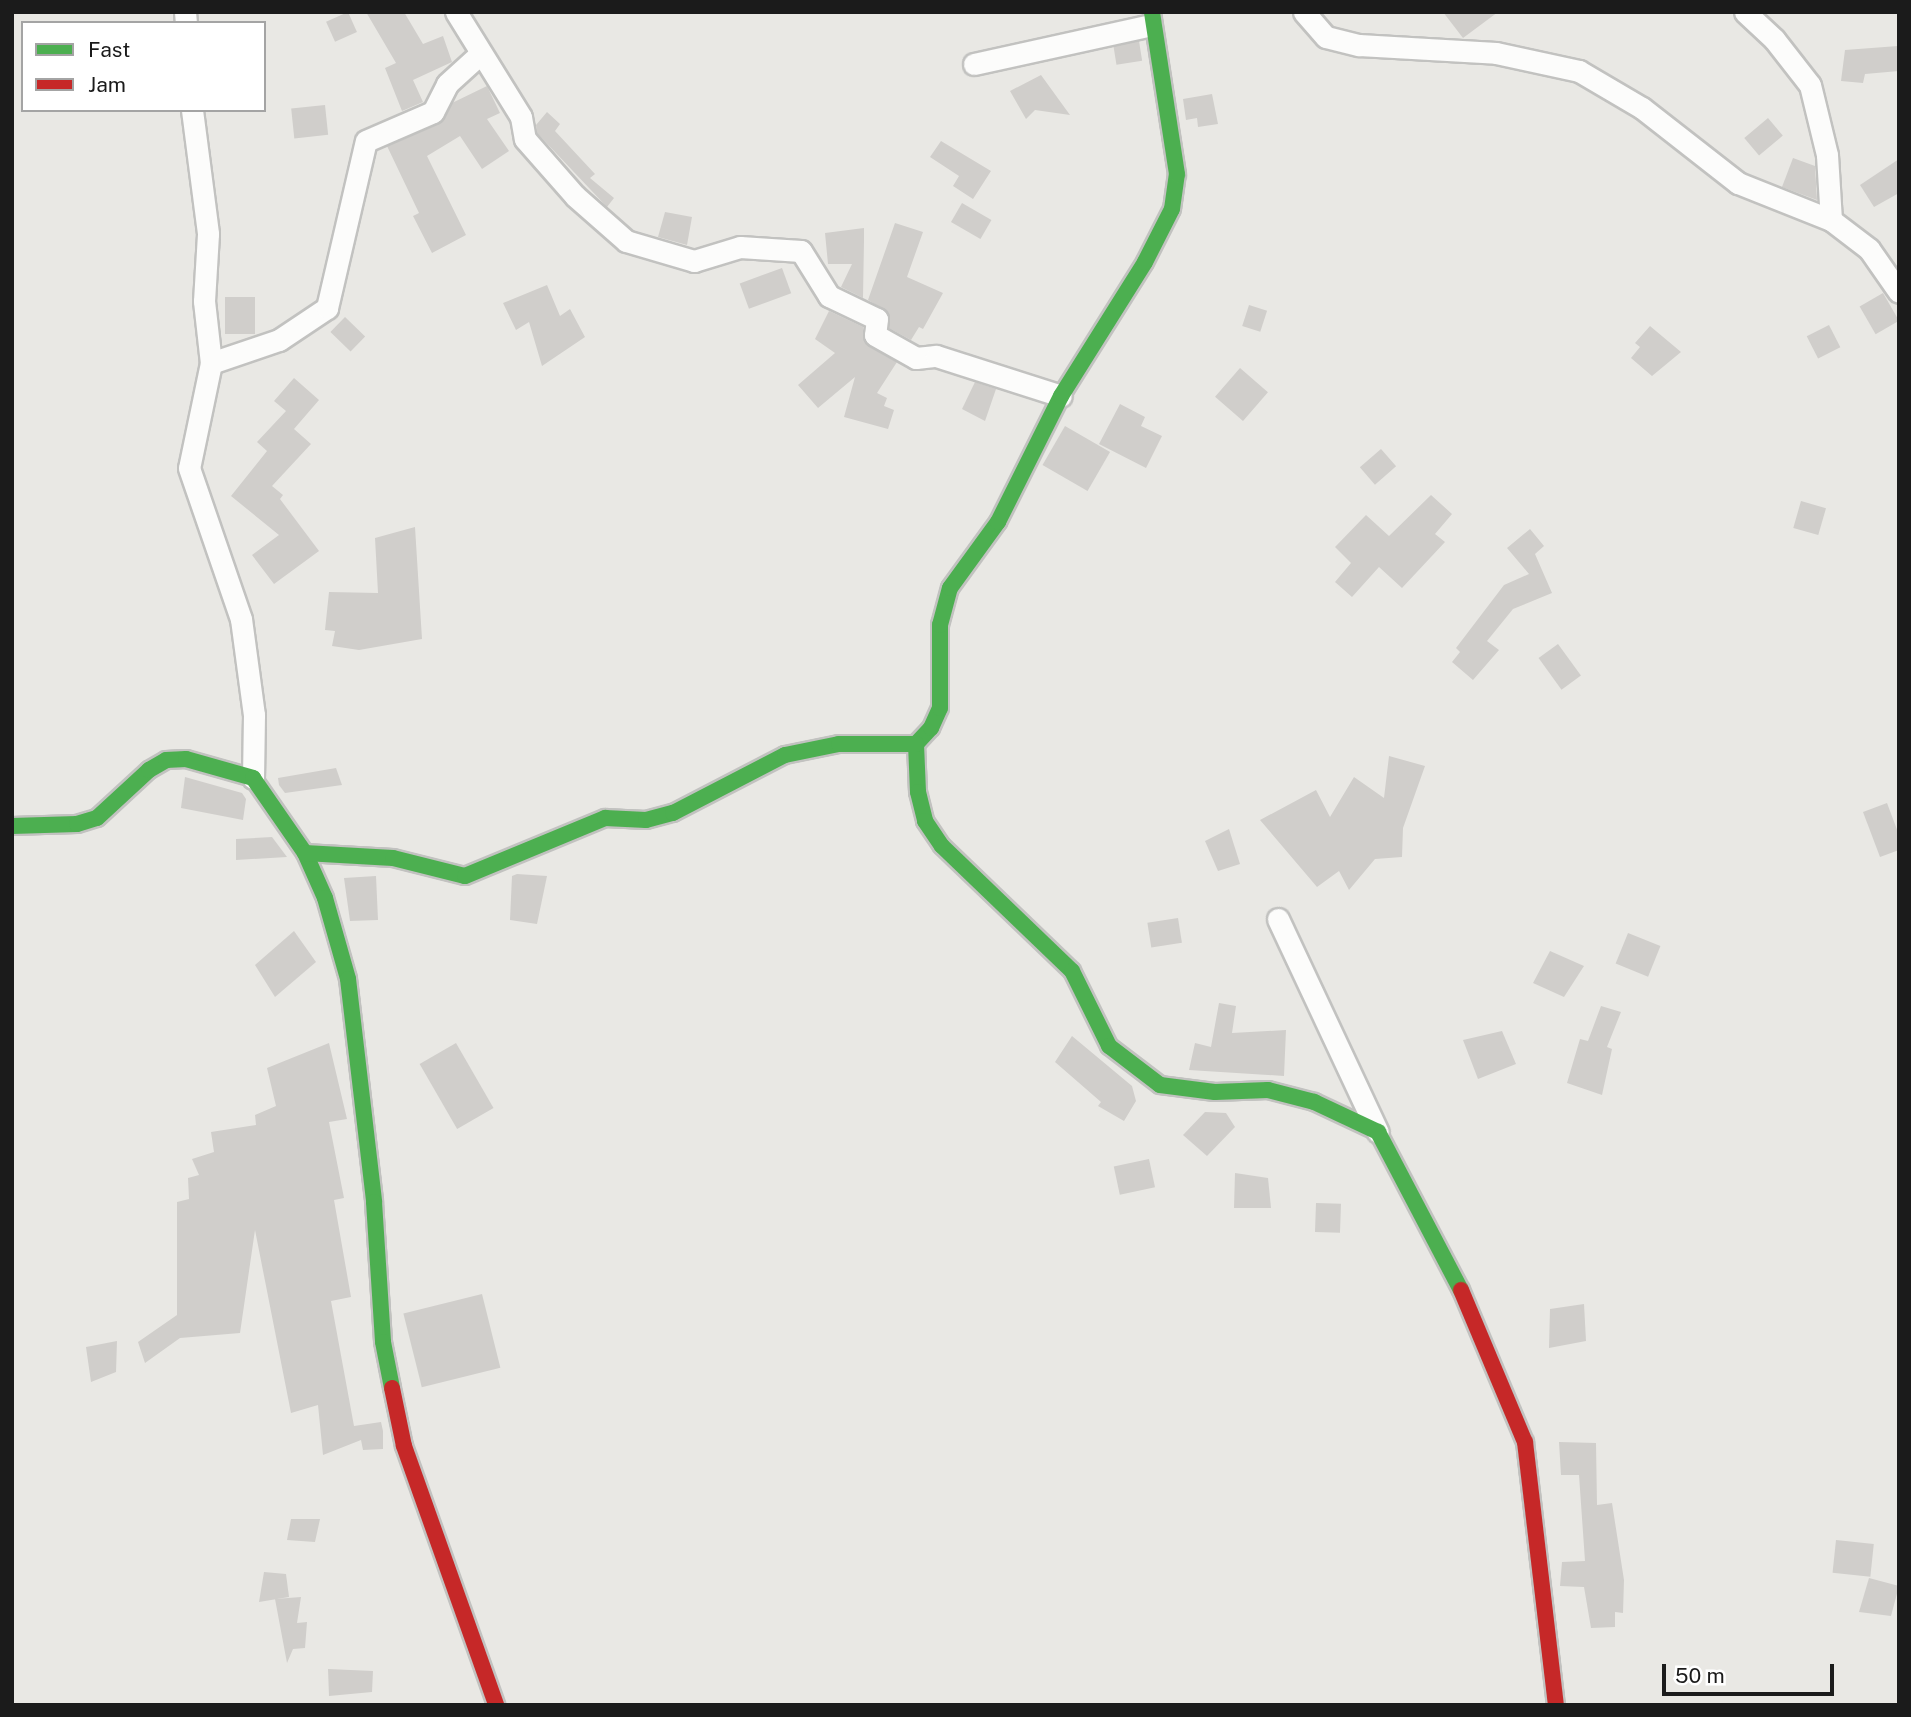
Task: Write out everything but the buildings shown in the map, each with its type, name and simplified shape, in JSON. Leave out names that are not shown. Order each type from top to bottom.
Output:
[{"type":"street","points":[[456,12],[522,117],[526,139],[575,196],[626,241],[694,261],[740,247],[802,251],[830,296],[877,319],[875,335],[916,358],[936,356],[1061,396]]},
{"type":"street","points":[[1304,12],[1326,37],[1359,45],[1496,53],[1579,71],[1642,108],[1738,183],[1831,220],[1869,249],[1899,292]]},
{"type":"street","points":[[1745,12],[1774,38],[1810,85],[1827,155],[1831,220]]},
{"type":"street","points":[[974,65],[1152,19],[1177,174],[1172,209],[1145,262],[1061,396],[998,522],[950,587],[940,625],[940,708],[931,728],[916,744],[918,792],[925,821],[942,846],[1072,971],[1108,1046],[1160,1085],[1215,1092],[1268,1090],[1314,1102],[1378,1132]]},
{"type":"street","points":[[211,363],[279,340],[327,308],[366,141],[433,111],[447,84],[480,54]]},
{"type":"street","points":[[192,112],[208,234],[204,301],[211,363],[188,467],[241,619],[254,715],[253,778],[305,853],[325,898],[348,978],[374,1202],[383,1342],[404,1446],[496,1705]]},
{"type":"street","points":[[305,853],[393,858],[466,876],[605,818],[646,820],[673,813],[785,755],[839,744],[916,744]]},
{"type":"street","points":[[12,826],[77,824],[97,818],[149,769],[166,761],[186,759],[253,778]]},
{"type":"street","points":[[1278,919],[1378,1132],[1480,1327],[1525,1442],[1556,1705]]},
{"type":"traffic: fast","points":[[916,744],[931,728],[940,708],[940,625],[950,588],[998,522],[1061,396],[1145,262],[1172,209],[1177,174],[1152,12]]},
{"type":"traffic: fast","points":[[305,853],[393,858],[465,876],[605,818],[646,820],[673,813],[785,755],[839,744],[916,744]]},
{"type":"traffic: fast","points":[[916,744],[918,792],[925,821],[942,846],[1072,971],[1109,1046],[1160,1085],[1215,1092],[1268,1090],[1314,1102],[1378,1132],[1461,1290]]},
{"type":"traffic: fast","points":[[12,826],[77,824],[97,818],[149,770],[166,760],[186,759],[253,778],[305,853],[325,898],[348,979],[374,1202],[383,1342],[392,1388]]},
{"type":"traffic: jam","points":[[1461,1290],[1525,1442],[1556,1705]]},
{"type":"traffic: jam","points":[[392,1388],[404,1446],[496,1705]]}]
